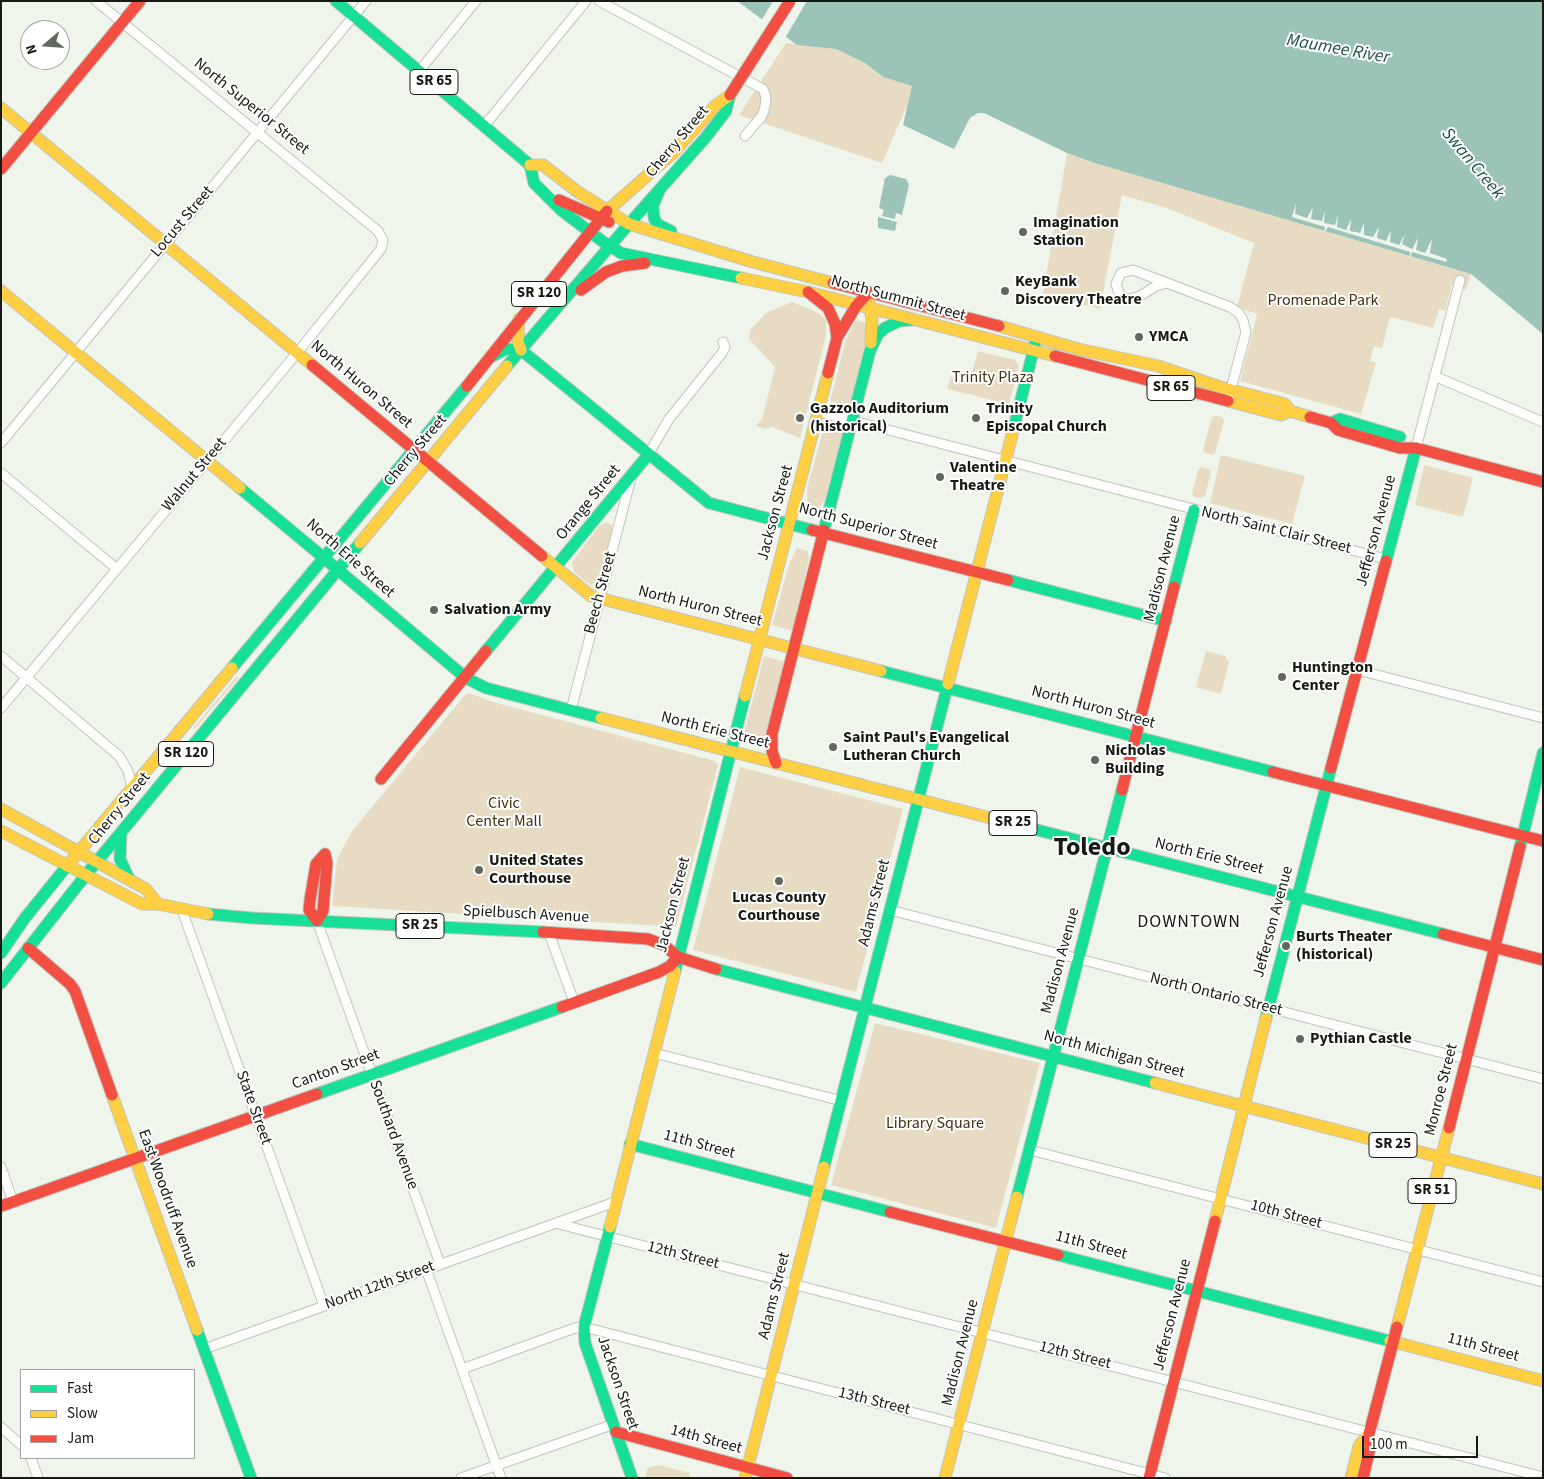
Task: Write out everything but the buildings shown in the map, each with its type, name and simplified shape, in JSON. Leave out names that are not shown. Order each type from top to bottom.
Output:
[{"type":"street","name":"North Superior Street","points":[[96,1],[378,231],[383,240]]},
{"type":"street","points":[[1,169],[140,1]]},
{"type":"street","name":"North Summit Street","points":[[336,1],[420,70],[530,165],[534,183],[590,233],[609,246],[634,257],[808,292],[1184,391],[1229,396]]},
{"type":"street","name":"Locust Street","points":[[1,443],[366,1]]},
{"type":"street","points":[[420,70],[476,1]]},
{"type":"street","points":[[485,125],[586,1]]},
{"type":"street","points":[[599,1],[763,89],[766,97],[762,116],[745,136]]},
{"type":"street","points":[[730,95],[790,1]]},
{"type":"street","name":"Cherry Street","points":[[1,983],[121,832],[521,350],[726,111],[730,95]]},
{"type":"street","name":"Cherry Street","points":[[1,953],[25,918],[67,866],[491,357],[519,319],[604,215],[674,152],[715,106],[730,95]]},
{"type":"street","name":"North Huron Street","points":[[1,108],[587,593],[600,598],[1543,841]]},
{"type":"street","name":"North Summit Street","points":[[530,165],[543,165],[604,215],[629,224],[868,293],[1124,359],[1158,366],[1187,376],[1229,396],[1281,415],[1290,411],[1331,423],[1338,430],[1400,448],[1416,448],[1543,482]]},
{"type":"street","points":[[660,189],[653,206],[655,221],[694,244]]},
{"type":"street","points":[[544,192],[604,215]]},
{"type":"street","name":"Walnut Street","points":[[1,708],[382,249],[383,240]]},
{"type":"street","points":[[547,320],[560,312],[587,284],[606,272],[631,264],[672,264]]},
{"type":"street","points":[[1167,283],[1156,286],[1140,296],[1129,299],[1120,296],[1116,284],[1121,273],[1133,270],[1230,307],[1239,313],[1246,332],[1229,396]]},
{"type":"street","name":"Jefferson Avenue","points":[[1149,1476],[1297,897],[1328,786],[1460,280]]},
{"type":"street","name":"North Erie Street","points":[[1,291],[207,460],[466,678],[486,688],[1543,960]]},
{"type":"street","name":"Jackson Street","points":[[808,292],[828,308],[835,324],[837,338]]},
{"type":"street","points":[[868,293],[870,351]]},
{"type":"street","name":"Jackson Street","points":[[632,1478],[585,1343],[584,1327],[837,338],[856,306],[868,293]]},
{"type":"street","points":[[491,357],[506,349],[521,350],[518,342],[519,319]]},
{"type":"street","points":[[776,763],[772,751],[772,734],[870,351],[878,334],[885,328],[899,321],[913,320]]},
{"type":"street","name":"Adams Street","points":[[746,1473],[947,687],[1035,352],[1037,337]]},
{"type":"street","name":"Orange Street","points":[[381,779],[632,476],[648,455],[669,419],[722,353],[725,347],[723,342]]},
{"type":"street","name":"North Superior Street","points":[[521,350],[648,455],[709,502],[1166,621]]},
{"type":"street","points":[[1122,375],[1118,366],[1124,359]]},
{"type":"street","points":[[1184,391],[1189,385],[1187,376]]},
{"type":"street","points":[[1434,376],[1543,422]]},
{"type":"street","name":"North Saint Clair Street","points":[[819,412],[1386,559]]},
{"type":"street","points":[[1,473],[117,568]]},
{"type":"street","name":"Beech Street","points":[[571,710],[632,476]]},
{"type":"street","name":"Madison Avenue","points":[[945,1478],[1194,510]]},
{"type":"street","points":[[1,656],[119,756],[128,771],[132,787]]},
{"type":"street","points":[[1358,670],[1543,718]]},
{"type":"street","name":"Monroe Street","points":[[1363,1478],[1370,1448],[1369,1434],[1392,1341],[1467,1059],[1543,752]]},
{"type":"street","points":[[1,808],[146,889],[158,904]]},
{"type":"street","name":"SR 25","points":[[1,831],[85,876]]},
{"type":"street","points":[[121,832],[120,859],[128,879]]},
{"type":"street","points":[[325,854],[327,863],[323,911],[317,921],[309,908],[316,864],[318,859],[325,854]]},
{"type":"street","name":"Spielbusch Avenue","points":[[85,876],[142,904],[158,904],[204,914],[648,940],[664,945],[678,957]]},
{"type":"street","name":"State Street","points":[[182,910],[324,1306]]},
{"type":"street","name":"North Ontario Street","points":[[890,910],[1543,1079]]},
{"type":"street","name":"Southard Avenue","points":[[317,921],[440,1264]]},
{"type":"street","points":[[549,933],[574,1002]]},
{"type":"street","name":"East Woodruff Avenue","points":[[28,948],[70,984],[75,991],[251,1478]]},
{"type":"street","name":"Canton Street","points":[[1,1206],[664,970],[678,957]]},
{"type":"street","name":"North Michigan Street","points":[[678,957],[1543,1184]]},
{"type":"street","points":[[654,1053],[842,1101]]},
{"type":"street","name":"11th Street","points":[[630,1144],[1543,1381]]},
{"type":"street","name":"10th Street","points":[[1030,1150],[1543,1282]]},
{"type":"street","points":[[1,1167],[13,1202]]},
{"type":"street","name":"North 12th Street","points":[[204,1349],[615,1202]]},
{"type":"street","points":[[555,1223],[606,1237]]},
{"type":"street","name":"12th Street","points":[[606,1237],[1358,1429],[1369,1434],[1543,1477]]},
{"type":"street","points":[[426,1269],[501,1478]]},
{"type":"street","points":[[462,1369],[575,1328],[584,1327]]},
{"type":"street","name":"13th Street","points":[[584,1327],[959,1424],[1149,1476],[1165,1478]]},
{"type":"street","points":[[1,1427],[20,1444]]},
{"type":"street","points":[[461,1478],[496,1465],[615,1428]]},
{"type":"street","name":"14th Street","points":[[615,1428],[746,1473],[788,1478]]},
{"type":"street","name":"Monroe Street","points":[[1351,1478],[1359,1446],[1369,1434]]},
{"type":"street","points":[[31,1459],[38,1478]]},
{"type":"green space","points":[[786,43],[836,49],[865,63],[883,77],[913,86],[913,92],[882,163],[739,115]]},
{"type":"green space","name":"Promenade Park","points":[[1067,153],[1471,274],[1466,290],[1452,285],[1445,311],[1439,309],[1433,328],[1390,317],[1382,348],[1374,346],[1370,361],[1376,363],[1361,414],[1240,381],[1257,314],[1237,307],[1254,243],[1167,208],[1122,195],[1100,309],[1043,294]]},
{"type":"green space","points":[[792,302],[819,313],[826,320],[826,336],[800,438],[772,427],[765,429],[756,426],[762,419],[775,367],[749,339],[750,330],[766,313]]},
{"type":"green space","points":[[856,320],[868,323],[868,332],[851,406],[830,401],[846,339]]},
{"type":"green space","name":"Trinity Plaza","points":[[978,351],[1015,360],[1019,365],[1009,404],[947,389],[951,377],[967,381],[970,379]]},
{"type":"green space","points":[[1212,417],[1222,417],[1224,421],[1215,453],[1212,455],[1205,453],[1203,450]]},
{"type":"green space","points":[[824,427],[844,433],[825,500],[818,509],[808,507],[807,488]]},
{"type":"green space","points":[[1221,455],[1305,476],[1292,524],[1210,503]]},
{"type":"green space","points":[[1424,465],[1473,478],[1463,517],[1415,505]]},
{"type":"green space","points":[[1201,467],[1210,469],[1211,473],[1205,496],[1202,498],[1194,497],[1192,494],[1198,470]]},
{"type":"green space","points":[[606,522],[612,525],[613,531],[600,577],[591,586],[574,572],[572,562],[600,525]]},
{"type":"green space","points":[[797,548],[808,551],[809,559],[793,631],[772,625],[789,564]]},
{"type":"green space","points":[[1206,651],[1225,656],[1229,662],[1221,694],[1196,687]]},
{"type":"green space","points":[[764,656],[785,662],[763,743],[743,737]]},
{"type":"green space","points":[[237,676],[239,677],[194,730],[193,728]]},
{"type":"green space","name":"Civic Center Mall","points":[[469,693],[490,701],[715,761],[718,765],[676,927],[332,906],[337,859],[352,831],[464,696]]},
{"type":"green space","points":[[740,767],[903,809],[856,992],[693,950]]},
{"type":"green space","name":"Library Square","points":[[875,1023],[1040,1063],[996,1228],[831,1185]]},
{"type":"green space","points":[[659,1465],[690,1473],[689,1478],[645,1478],[648,1468]]},
{"type":"water","points":[[737,1],[1543,1],[1543,334],[1471,274],[1095,163],[1067,153],[984,113],[978,113],[970,118],[954,149],[903,125],[912,86],[883,77],[865,63],[836,49],[797,45]]},
{"type":"water","points":[[890,175],[906,179],[909,185],[902,215],[896,213],[895,219],[882,216],[884,210],[879,208],[885,178]]},
{"type":"water","points":[[878,217],[897,222],[895,231],[878,228]]},
{"type":"pier","points":[[773,1],[807,1],[784,40],[761,21]]},
{"type":"pier","points":[[1296,203],[1295,214],[1307,218],[1313,207],[1311,219],[1322,221],[1325,211],[1324,223],[1335,225],[1338,215],[1337,227],[1346,230],[1351,219],[1350,231],[1360,233],[1364,223],[1364,235],[1373,237],[1379,227],[1377,238],[1386,241],[1391,230],[1390,242],[1399,245],[1405,234],[1402,244],[1412,249],[1418,238],[1416,250],[1425,253],[1432,239],[1430,253],[1447,259],[1446,262],[1412,252],[1410,258],[1410,252],[1328,227],[1324,233],[1325,227],[1292,217]]},
{"type":"traffic: fast","points":[[336,1],[530,165],[534,183],[561,210],[602,241],[621,253],[741,278]]},
{"type":"traffic: fast","points":[[629,224],[706,137],[726,111],[730,95]]},
{"type":"traffic: fast","points":[[660,189],[653,206],[654,218],[657,224],[671,231]]},
{"type":"traffic: fast","points":[[507,366],[629,224]]},
{"type":"traffic: fast","points":[[824,530],[870,351],[878,334],[885,328],[899,321],[912,320]]},
{"type":"traffic: fast","points":[[1013,431],[1036,340]]},
{"type":"traffic: fast","points":[[491,357],[506,349],[521,350],[709,503],[812,530]]},
{"type":"traffic: fast","points":[[232,668],[467,386]]},
{"type":"traffic: fast","points":[[1331,423],[1340,419],[1400,437]]},
{"type":"traffic: fast","points":[[1386,561],[1416,448]]},
{"type":"traffic: fast","points":[[486,651],[648,455]]},
{"type":"traffic: fast","points":[[240,488],[324,558]]},
{"type":"traffic: fast","points":[[1174,587],[1194,510]]},
{"type":"traffic: fast","points":[[85,876],[360,543]]},
{"type":"traffic: fast","points":[[324,558],[466,678],[486,688],[601,718]]},
{"type":"traffic: fast","points":[[1008,580],[1166,621]]},
{"type":"traffic: fast","points":[[881,671],[1273,772]]},
{"type":"traffic: fast","points":[[824,1167],[948,684]]},
{"type":"traffic: fast","points":[[675,971],[745,696]]},
{"type":"traffic: fast","points":[[1520,847],[1543,753]]},
{"type":"traffic: fast","points":[[1266,1018],[1331,768]]},
{"type":"traffic: fast","points":[[1017,1197],[1122,790]]},
{"type":"traffic: fast","points":[[1014,824],[1443,934]]},
{"type":"traffic: fast","points":[[121,833],[120,859],[129,879]]},
{"type":"traffic: fast","points":[[1,953],[25,918],[67,866]]},
{"type":"traffic: fast","points":[[1,983],[85,876]]},
{"type":"traffic: fast","points":[[208,914],[252,918],[543,932]]},
{"type":"traffic: fast","points":[[716,969],[1155,1083]]},
{"type":"traffic: fast","points":[[317,1094],[562,1007]]},
{"type":"traffic: fast","points":[[630,1144],[890,1212]]},
{"type":"traffic: fast","points":[[610,1227],[584,1327],[585,1343],[632,1478]]},
{"type":"traffic: fast","points":[[1058,1255],[1390,1341]]},
{"type":"traffic: fast","points":[[197,1330],[251,1478]]},
{"type":"traffic: slow","points":[[607,211],[674,152],[715,106],[730,95]]},
{"type":"traffic: slow","points":[[1,108],[312,365]]},
{"type":"traffic: slow","points":[[530,165],[543,165],[578,192],[629,224],[753,262],[833,283]]},
{"type":"traffic: slow","points":[[741,278],[808,292],[1055,356]]},
{"type":"traffic: slow","points":[[1,291],[240,488]]},
{"type":"traffic: slow","points":[[868,297],[872,320],[871,343]]},
{"type":"traffic: slow","points":[[519,319],[518,342],[521,350]]},
{"type":"traffic: slow","points":[[999,326],[1078,349],[1158,366],[1220,387],[1285,404],[1290,411],[1310,417]]},
{"type":"traffic: slow","points":[[360,543],[507,366]]},
{"type":"traffic: slow","points":[[745,696],[828,373]]},
{"type":"traffic: slow","points":[[1228,401],[1281,415],[1290,411]]},
{"type":"traffic: slow","points":[[948,684],[1013,431]]},
{"type":"traffic: slow","points":[[542,556],[591,596],[881,671]]},
{"type":"traffic: slow","points":[[67,866],[232,668]]},
{"type":"traffic: slow","points":[[601,718],[1014,824]]},
{"type":"traffic: slow","points":[[1,809],[146,889],[158,904]]},
{"type":"traffic: slow","points":[[1,831],[142,904],[158,904],[208,914]]},
{"type":"traffic: slow","points":[[610,1227],[675,971]]},
{"type":"traffic: slow","points":[[1215,1221],[1266,1018]]},
{"type":"traffic: slow","points":[[1155,1083],[1543,1184]]},
{"type":"traffic: slow","points":[[112,1095],[197,1330]]},
{"type":"traffic: slow","points":[[1397,1327],[1449,1128]]},
{"type":"traffic: slow","points":[[745,1478],[824,1167]]},
{"type":"traffic: slow","points":[[945,1478],[1017,1197]]},
{"type":"traffic: slow","points":[[1390,1341],[1543,1381]]},
{"type":"traffic: slow","points":[[1351,1478],[1359,1446],[1369,1434]]},
{"type":"traffic: jam","points":[[1,169],[140,1]]},
{"type":"traffic: jam","points":[[730,95],[790,1]]},
{"type":"traffic: jam","points":[[559,200],[609,222]]},
{"type":"traffic: jam","points":[[467,386],[607,211]]},
{"type":"traffic: jam","points":[[581,290],[606,272],[622,266],[645,263]]},
{"type":"traffic: jam","points":[[833,283],[999,326]]},
{"type":"traffic: jam","points":[[808,292],[828,308],[835,324],[837,338]]},
{"type":"traffic: jam","points":[[828,373],[837,338],[856,306],[868,293]]},
{"type":"traffic: jam","points":[[1055,356],[1228,401]]},
{"type":"traffic: jam","points":[[312,365],[542,556]]},
{"type":"traffic: jam","points":[[1310,417],[1331,423],[1338,430],[1400,448],[1416,448],[1543,482]]},
{"type":"traffic: jam","points":[[812,530],[1008,580]]},
{"type":"traffic: jam","points":[[776,763],[772,751],[772,734],[824,530]]},
{"type":"traffic: jam","points":[[1331,768],[1386,561]]},
{"type":"traffic: jam","points":[[1122,790],[1174,587]]},
{"type":"traffic: jam","points":[[381,779],[486,651]]},
{"type":"traffic: jam","points":[[1273,772],[1543,841]]},
{"type":"traffic: jam","points":[[1449,1128],[1520,847]]},
{"type":"traffic: jam","points":[[325,854],[327,863],[323,911],[317,921],[309,910],[310,900],[316,864],[325,854]]},
{"type":"traffic: jam","points":[[543,932],[648,939],[664,945],[678,957],[716,969]]},
{"type":"traffic: jam","points":[[1443,934],[1543,960]]},
{"type":"traffic: jam","points":[[28,948],[70,984],[75,991],[112,1095]]},
{"type":"traffic: jam","points":[[562,1007],[659,972],[670,966],[678,957]]},
{"type":"traffic: jam","points":[[1,1206],[317,1094]]},
{"type":"traffic: jam","points":[[890,1212],[1058,1255]]},
{"type":"traffic: jam","points":[[1149,1478],[1215,1221]]},
{"type":"traffic: jam","points":[[1363,1478],[1370,1448],[1369,1434],[1397,1327]]},
{"type":"traffic: jam","points":[[616,1432],[787,1478]]},
{"type":"place","name":"Imagination Station","points":[[1023,232]]},
{"type":"place","name":"KeyBank Discovery Theatre","points":[[1005,291]]},
{"type":"place","name":"YMCA","points":[[1139,337]]},
{"type":"place","name":"Gazzolo Auditorium (historical)","points":[[800,418]]},
{"type":"place","name":"Trinity Episcopal Church","points":[[976,418]]},
{"type":"place","name":"Valentine Theatre","points":[[940,477]]},
{"type":"place","name":"Salvation Army","points":[[434,610]]},
{"type":"place","name":"Huntington Center","points":[[1282,677]]},
{"type":"place","name":"Saint Paul's Evangelical Lutheran Church","points":[[833,747]]},
{"type":"place","name":"Nicholas Building","points":[[1095,760]]},
{"type":"place","name":"United States Courthouse","points":[[479,870]]},
{"type":"place","name":"Lucas County Courthouse","points":[[779,881]]},
{"type":"place","name":"Burts Theater (historical)","points":[[1286,946]]},
{"type":"place","name":"Pythian Castle","points":[[1300,1039]]},
{"type":"district","name":"Toledo","points":[[1092,849]]},
{"type":"district","name":"DOWNTOWN","points":[[1189,923]]},
{"type":"water label","name":"Maumee River","points":[[1338,50]]},
{"type":"water label","name":"Swan Creek","points":[[1472,164]]}]
